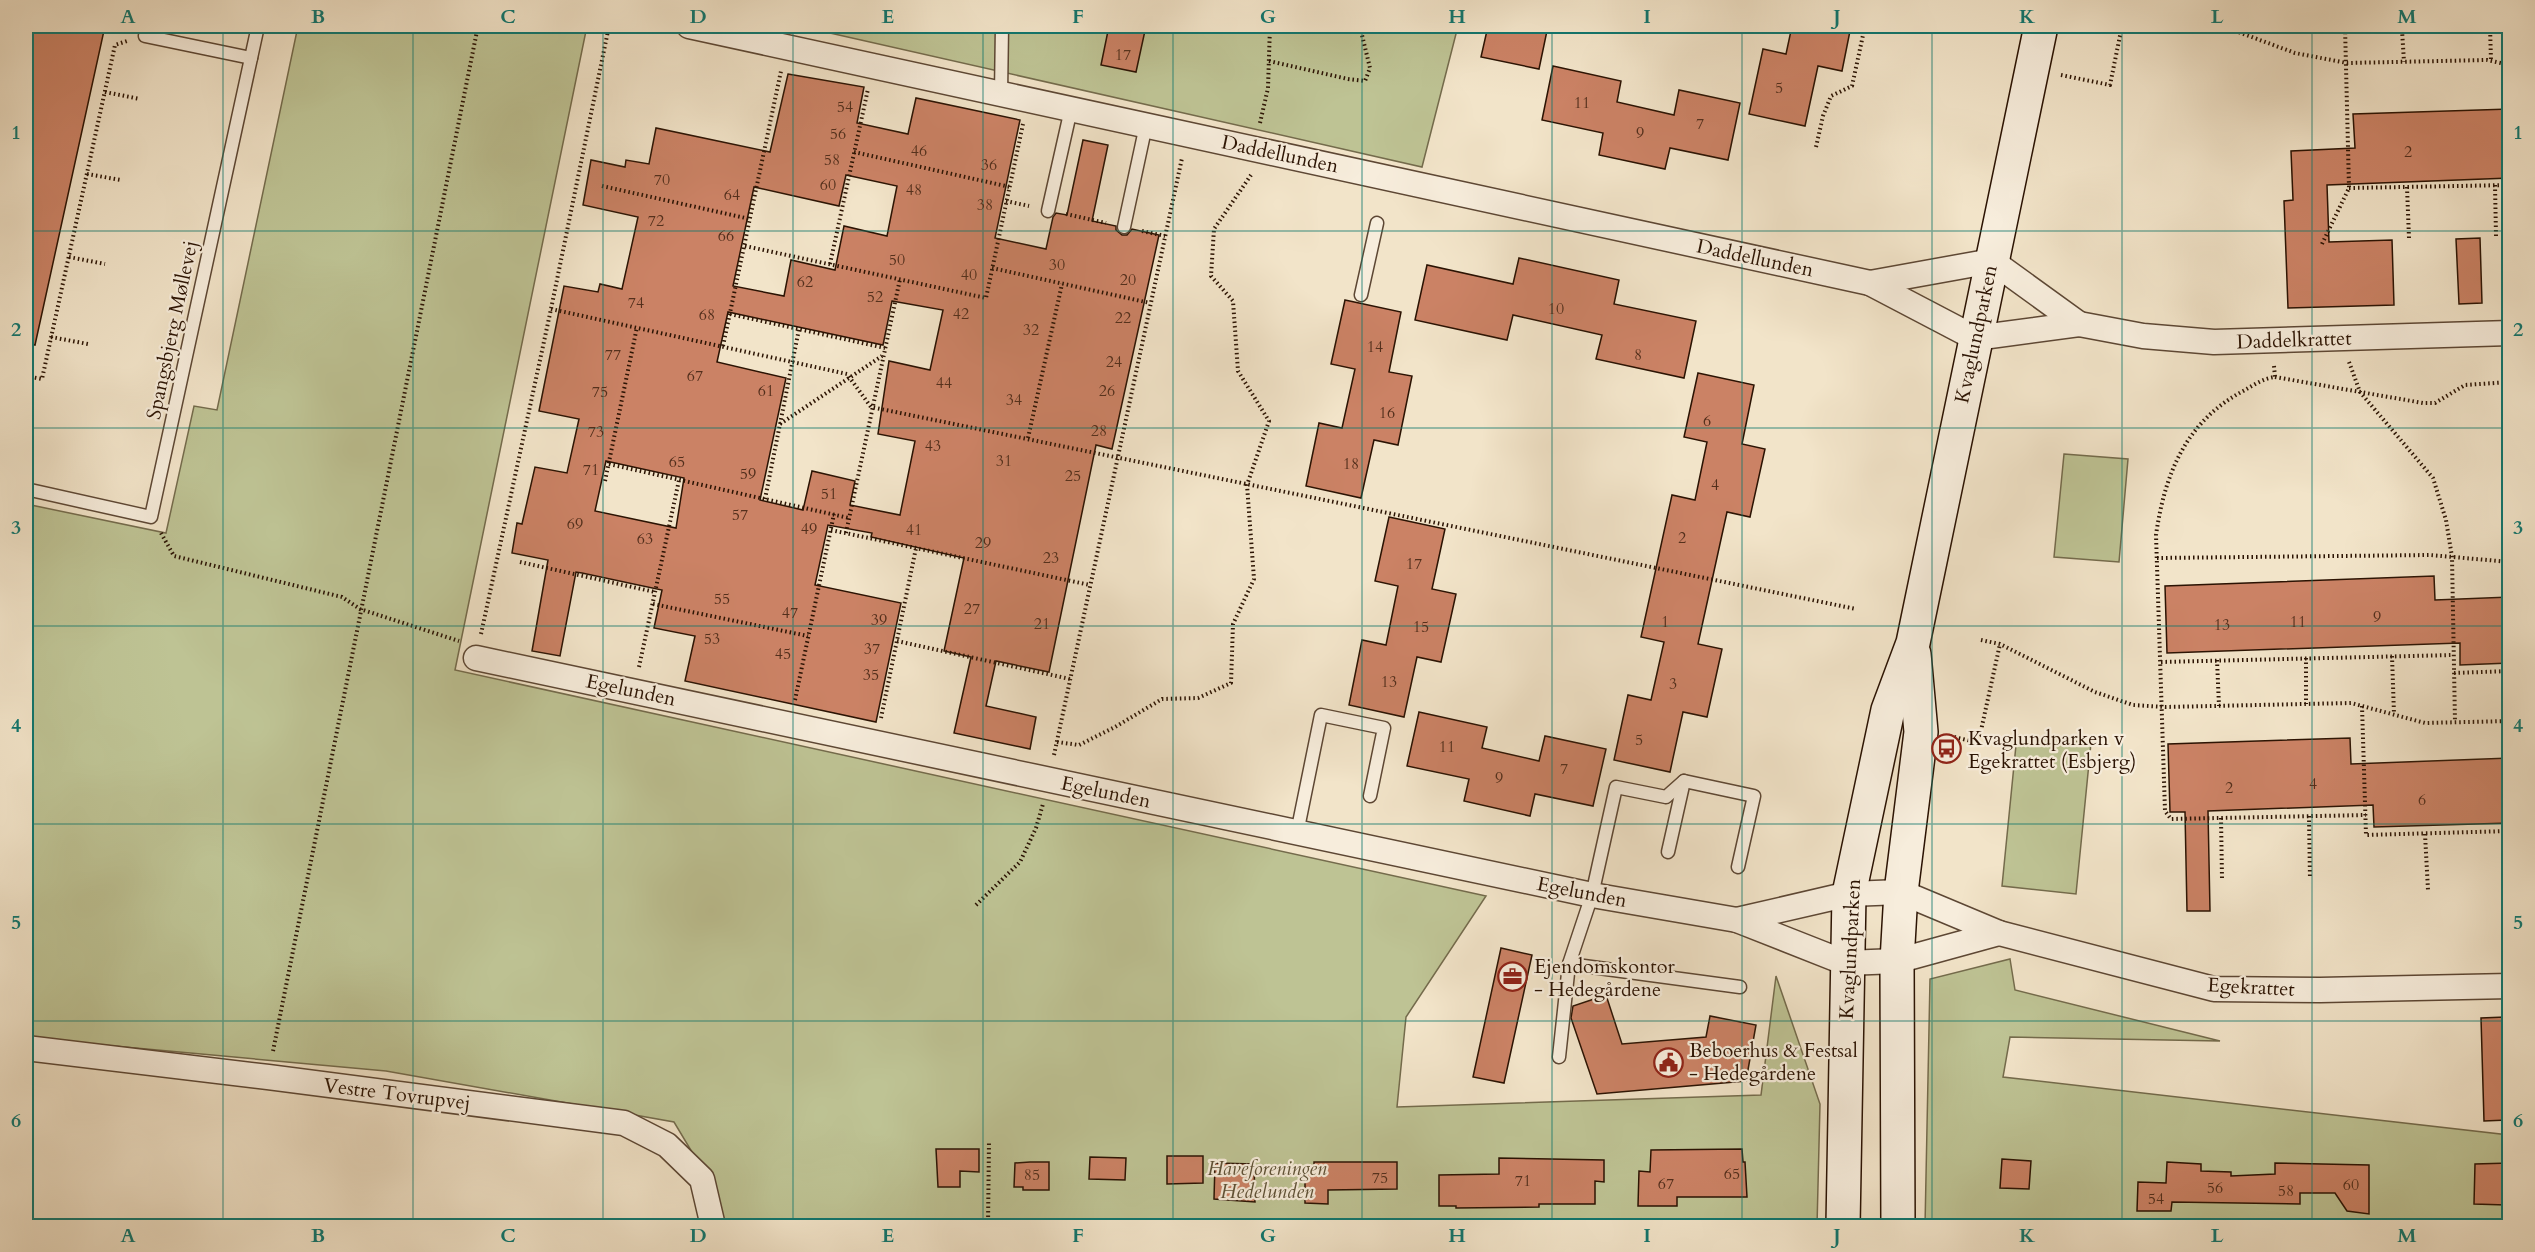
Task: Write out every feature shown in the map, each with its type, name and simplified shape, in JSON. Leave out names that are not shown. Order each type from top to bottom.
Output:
[{"type":"street","name":"Daddellunden","points":[[689,26],[1870,283],[1976,338]]},
{"type":"street","name":"Kvaglundparken","points":[[1843,1227],[1849,894],[1888,710],[1912,643],[2041,26]]},
{"type":"street","name":"Daddellunden","points":[[1870,283],[1992,261]]},
{"type":"street","name":"Daddelkrattet","points":[[1992,261],[2079,324]]},
{"type":"street","name":"Daddelkrattet","points":[[1976,338],[2079,324],[2155,337],[2214,342],[2510,333]]},
{"type":"street","name":"Kvaglundparken","points":[[1898,1227],[1897,961],[1901,892],[1921,732],[1912,643]]},
{"type":"street","name":"Egelunden","points":[[469,650],[634,691],[1297,833],[1592,895],[1737,920],[1846,963],[1897,961]]},
{"type":"street","name":"Egelunden","points":[[1737,920],[1849,894],[1901,892]]},
{"type":"street","name":"Egekrattet","points":[[1901,892],[1999,933],[2214,989],[2320,990],[2510,986]]},
{"type":"street","name":"Egekrattet","points":[[1897,961],[1999,933]]},
{"type":"street","name":"Vestre Tovrupvej","points":[[26,1048],[624,1123],[667,1145],[702,1179],[713,1227]]},
{"type":"lane","name":"Spangsbjerg Møllevej","points":[[151,517],[258,26]]},
{"type":"lane","points":[[1001,94],[1002,26]]},
{"type":"lane","points":[[146,31],[251,58]]},
{"type":"lane","points":[[1048,211],[1071,109]]},
{"type":"lane","points":[[1124,227],[1146,125]]},
{"type":"lane","points":[[1361,295],[1377,223]]},
{"type":"lane","points":[[26,489],[151,517]]},
{"type":"lane","points":[[1297,833],[1321,715],[1384,728],[1370,796]]},
{"type":"lane","points":[[1668,852],[1684,781]]},
{"type":"lane","points":[[1684,781],[1754,796],[1738,867]]},
{"type":"lane","points":[[1559,1057],[1569,964],[1592,895],[1616,787],[1666,797],[1684,781]]},
{"type":"lane","points":[[1569,964],[1740,987]]},
{"type":"path","points":[[268,1077],[478,26]]},
{"type":"path","points":[[151,517],[174,555],[342,597],[360,609],[469,650],[552,309],[609,26]]},
{"type":"path","points":[[1057,742],[1078,745],[1115,727],[1162,699],[1198,698],[1231,682],[1233,624],[1254,579],[1247,485],[1269,421],[1238,371],[1233,301],[1211,276],[1214,229],[1251,177],[1268,87],[1270,26]]},
{"type":"path","points":[[1269,61],[1365,81],[1370,68],[1361,31],[1357,26]]},
{"type":"path","points":[[1816,147],[1823,116],[1831,96],[1852,86],[1865,26]]},
{"type":"path","points":[[2076,78],[2109,85],[2122,26]]},
{"type":"path","points":[[2222,26],[2295,53],[2347,63],[2491,61],[2510,65]]},
{"type":"path","points":[[2322,244],[2349,188],[2345,26]]},
{"type":"path","points":[[2490,26],[2491,61]]},
{"type":"path","points":[[2346,32],[2498,26]]},
{"type":"path","points":[[2402,30],[2404,62]]},
{"type":"path","points":[[26,376],[42,379],[115,45],[146,31]]},
{"type":"path","points":[[723,346],[786,46]]},
{"type":"path","points":[[830,264],[873,66]]},
{"type":"path","points":[[105,92],[141,99]]},
{"type":"path","points":[[745,246],[986,298],[1029,100]]},
{"type":"path","points":[[976,905],[1020,862],[1036,828],[1049,779],[1187,134]]},
{"type":"path","points":[[854,152],[1010,187]]},
{"type":"path","points":[[87,174],[121,180]]},
{"type":"path","points":[[2495,185],[2496,236]]},
{"type":"path","points":[[2349,188],[2510,185]]},
{"type":"path","points":[[602,186],[750,219]]},
{"type":"path","points":[[2407,187],[2409,238]]},
{"type":"path","points":[[1006,201],[1165,236]]},
{"type":"path","points":[[69,257],[105,264]]},
{"type":"path","points":[[992,268],[1150,303]]},
{"type":"path","points":[[846,533],[900,279]]},
{"type":"path","points":[[1028,438],[1062,284]]},
{"type":"path","points":[[552,309],[847,374],[871,407],[1856,609]]},
{"type":"path","points":[[730,314],[885,348]]},
{"type":"path","points":[[605,482],[638,327]]},
{"type":"path","points":[[765,499],[799,329]]},
{"type":"path","points":[[51,337],[88,344]]},
{"type":"path","points":[[2344,338],[2346,355],[2360,392],[2433,478],[2446,520],[2452,557],[2455,722]]},
{"type":"path","points":[[2273,340],[2275,377]]},
{"type":"path","points":[[780,424],[883,356]]},
{"type":"path","points":[[2366,815],[2171,819],[2164,812],[2156,534],[2161,499],[2174,465],[2187,440],[2219,405],[2253,385],[2275,377],[2423,403],[2434,403],[2465,385],[2510,382]]},
{"type":"path","points":[[609,464],[849,518]]},
{"type":"path","points":[[634,691],[679,480]]},
{"type":"path","points":[[790,724],[834,514]]},
{"type":"path","points":[[831,530],[1090,585]]},
{"type":"path","points":[[876,742],[916,548]]},
{"type":"path","points":[[2157,558],[2430,555],[2510,562]]},
{"type":"path","points":[[520,562],[655,592]]},
{"type":"path","points":[[653,604],[808,636]]},
{"type":"path","points":[[1981,640],[2000,644],[2095,692],[2133,705],[2162,707],[2351,703],[2425,723],[2509,721],[2509,672],[2454,673]]},
{"type":"path","points":[[897,641],[1070,679]]},
{"type":"path","points":[[1956,737],[1971,741],[1980,735],[2000,644]]},
{"type":"path","points":[[2161,662],[2454,655]]},
{"type":"path","points":[[2392,656],[2394,714]]},
{"type":"path","points":[[2306,658],[2306,704]]},
{"type":"path","points":[[2217,660],[2219,706]]},
{"type":"path","points":[[2362,706],[2366,835],[2510,831]]},
{"type":"path","points":[[2309,816],[2310,879]]},
{"type":"path","points":[[2221,818],[2222,878]]},
{"type":"path","points":[[2425,834],[2428,890]]},
{"type":"path","points":[[988,1227],[989,1141]]},
{"type":"green space","name":"Haveforeningen Hedelunden","points":[[298,26],[587,26],[455,670],[1486,896],[1406,1017],[1397,1107],[1761,1095],[1776,976],[1820,1104],[1817,1226],[720,1226],[710,1182],[674,1122],[386,1071],[26,1038],[26,504],[166,533],[194,406],[217,410]]},
{"type":"green space","points":[[799,26],[1458,26],[1422,167]]},
{"type":"green space","points":[[2064,454],[2128,459],[2119,562],[2054,557]]},
{"type":"green space","points":[[2017,735],[2091,743],[2076,894],[2002,886]]},
{"type":"green space","points":[[2010,959],[2015,990],[2220,1041],[2010,1037],[2003,1077],[2509,1135],[2509,1226],[1925,1226],[1930,979]]},
{"type":"building","points":[[26,26],[105,26],[35,345],[26,343]]},
{"type":"building","points":[[1109,26],[1146,26],[1136,72],[1101,65]]},
{"type":"building","points":[[1488,26],[1548,26],[1539,69],[1481,57]]},
{"type":"building","points":[[1792,26],[1851,26],[1842,71],[1818,66],[1805,126],[1749,114],[1763,49],[1786,54]]},
{"type":"building","points":[[1553,66],[1621,81],[1617,102],[1674,115],[1679,90],[1740,103],[1728,160],[1670,148],[1665,169],[1599,155],[1603,133],[1542,120]]},
{"type":"building","points":[[788,74],[864,87],[857,123],[908,134],[916,98],[1020,120],[995,238],[1046,249],[1053,217],[1056,213],[1067,215],[1083,140],[1108,145],[1092,221],[1116,226],[1116,230],[1122,235],[1127,235],[1132,229],[1159,235],[1112,449],[1096,445],[1049,672],[996,661],[986,706],[1036,717],[1030,749],[954,733],[971,657],[944,651],[964,558],[871,537],[872,533],[828,525],[815,585],[901,603],[876,722],[685,681],[695,636],[654,628],[662,590],[582,573],[576,572],[560,656],[532,651],[548,560],[512,553],[517,523],[522,524],[535,467],[567,473],[579,419],[539,411],[564,286],[598,292],[600,284],[622,289],[638,217],[583,205],[591,160],[625,167],[626,160],[649,164],[656,128],[770,152]],"holes":[[[846,175],[897,186],[887,236],[844,226],[835,270],[791,260],[784,296],[733,286],[754,187],[839,206]],[[892,301],[943,310],[930,370],[889,361],[878,434],[915,441],[900,515],[850,505],[855,481],[812,471],[803,510],[760,500],[786,378],[717,362],[728,312],[883,345]],[[606,461],[684,478],[676,528],[595,511]]]},
{"type":"building","points":[[2510,109],[2510,178],[2327,185],[2329,242],[2392,240],[2394,305],[2288,308],[2284,201],[2293,200],[2291,151],[2355,148],[2353,114]]},
{"type":"building","points":[[2480,238],[2482,303],[2459,304],[2456,239]]},
{"type":"building","points":[[1519,258],[1619,280],[1614,304],[1696,321],[1684,378],[1596,359],[1602,335],[1513,315],[1507,340],[1415,320],[1427,265],[1513,284]]},
{"type":"building","points":[[1345,300],[1401,312],[1389,372],[1412,376],[1398,445],[1374,440],[1361,498],[1306,486],[1319,423],[1342,428],[1355,369],[1331,364]]},
{"type":"building","points":[[1698,373],[1754,385],[1742,444],[1765,449],[1750,517],[1727,512],[1698,644],[1722,649],[1707,717],[1683,712],[1670,772],[1614,760],[1628,695],[1651,700],[1664,642],[1641,637],[1672,495],[1695,500],[1707,442],[1684,437]]},
{"type":"building","points":[[1389,517],[1445,529],[1432,589],[1456,594],[1441,662],[1417,657],[1404,717],[1349,705],[1362,640],[1386,645],[1398,586],[1375,581]]},
{"type":"building","points":[[2434,576],[2435,600],[2510,597],[2510,663],[2460,665],[2460,643],[2167,653],[2165,586]]},
{"type":"building","points":[[1419,712],[1487,727],[1482,748],[1539,761],[1545,736],[1606,749],[1593,806],[1535,794],[1530,816],[1464,801],[1469,779],[1407,766]]},
{"type":"building","points":[[2350,738],[2351,764],[2510,758],[2510,823],[2374,827],[2373,805],[2208,811],[2210,911],[2187,911],[2185,812],[2170,812],[2168,744]]},
{"type":"building","points":[[1501,948],[1532,955],[1504,1083],[1473,1077]]},
{"type":"building","name":"Beboerhus & Festsal - Hedegårdene","points":[[1606,995],[1622,1044],[1706,1037],[1710,1016],[1756,1025],[1746,1081],[1597,1094],[1571,1018],[1573,1006]]},
{"type":"building","points":[[2505,1017],[2507,1120],[2484,1121],[2481,1018]]},
{"type":"building","points":[[936,1149],[979,1149],[979,1172],[960,1171],[960,1187],[938,1187]]},
{"type":"building","points":[[1742,1149],[1747,1197],[1677,1197],[1677,1206],[1638,1206],[1639,1171],[1650,1172],[1651,1150]]},
{"type":"building","points":[[1167,1156],[1203,1156],[1203,1183],[1167,1184]]},
{"type":"building","points":[[1090,1157],[1126,1158],[1125,1180],[1089,1179]]},
{"type":"building","points":[[1499,1158],[1604,1160],[1604,1182],[1595,1181],[1595,1204],[1539,1204],[1539,1207],[1456,1208],[1456,1206],[1439,1206],[1439,1175],[1499,1174]]},
{"type":"building","points":[[2002,1159],[2031,1161],[2029,1189],[2000,1188]]},
{"type":"building","points":[[1049,1162],[1049,1190],[1023,1190],[1023,1187],[1014,1187],[1015,1163]]},
{"type":"building","points":[[1314,1162],[1397,1162],[1397,1189],[1328,1190],[1328,1204],[1305,1203],[1305,1170],[1314,1170]]},
{"type":"building","points":[[2167,1162],[2201,1164],[2201,1171],[2231,1172],[2231,1176],[2275,1174],[2275,1163],[2369,1165],[2369,1214],[2347,1211],[2335,1193],[2300,1193],[2300,1204],[2172,1202],[2171,1211],[2137,1211],[2138,1182],[2166,1183]]},
{"type":"building","points":[[1215,1163],[1254,1164],[1255,1202],[1214,1199]]},
{"type":"building","points":[[2510,1163],[2510,1192],[2506,1192],[2506,1205],[2474,1204],[2475,1164]]},
{"type":"place","name":"Kvaglundparken v Egekrattet (Esbjerg)","points":[[1947,749]]},
{"type":"place","name":"Ejendomskontor - Hedegårdene","points":[[1513,977]]},
{"type":"place","name":"Beboerhus & Festsal - Hedegårdene","points":[[1668,1062]]}]
